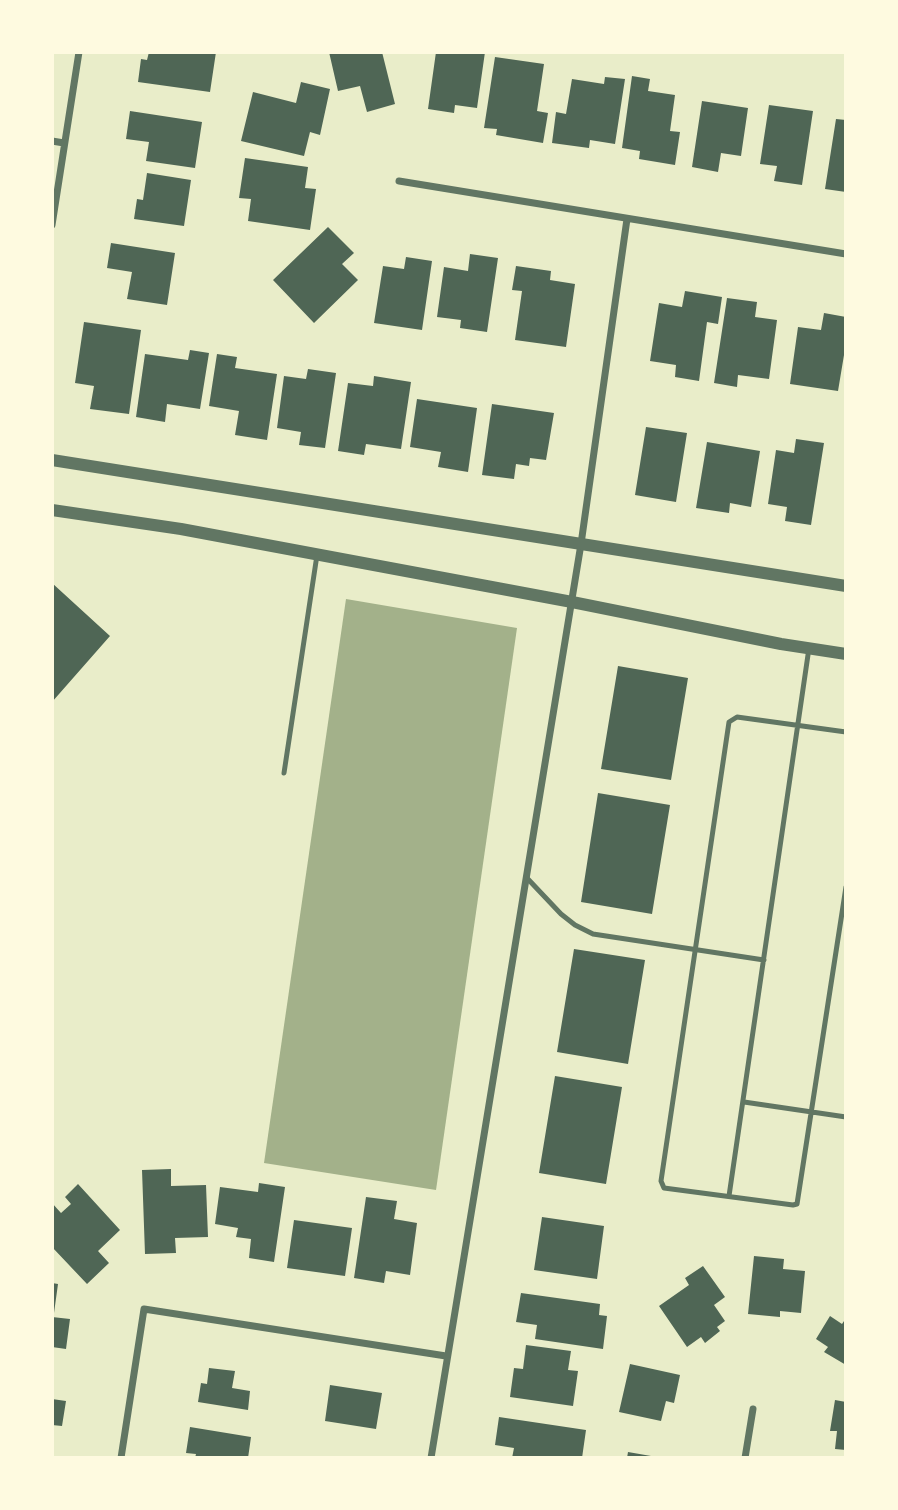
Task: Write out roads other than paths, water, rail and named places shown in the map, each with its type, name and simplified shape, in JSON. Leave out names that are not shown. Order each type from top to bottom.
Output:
[{"type":"street","points":[[52,225],[79,52]]},
{"type":"street","points":[[52,141],[64,143]]},
{"type":"street","points":[[400,181],[845,254]]},
{"type":"street","points":[[431,1458],[572,602],[627,219]]},
{"type":"street","points":[[52,460],[845,586]]},
{"type":"street","points":[[52,510],[181,529],[845,654]]},
{"type":"street","points":[[121,1458],[144,1309],[446,1356]]},
{"type":"street","points":[[746,1458],[753,1409]]},
{"type":"lane","points":[[284,773],[317,554]]},
{"type":"lane","points":[[729,1196],[809,648]]},
{"type":"lane","points":[[845,732],[737,717],[729,722],[662,1185],[664,1188],[797,1204],[845,887]]},
{"type":"lane","points":[[526,877],[575,926],[593,934],[764,960]]},
{"type":"lane","points":[[744,1102],[845,1116]]}]
